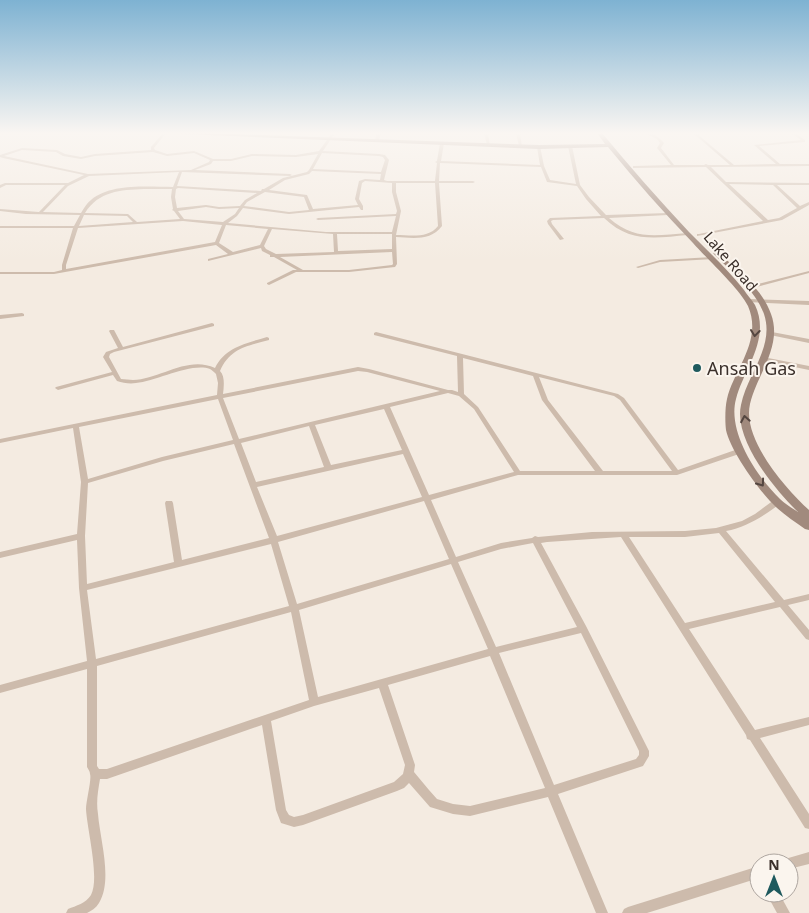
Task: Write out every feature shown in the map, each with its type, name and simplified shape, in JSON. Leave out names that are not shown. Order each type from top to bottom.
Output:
[{"type":"main road","name":"Lake Road","points":[[635,176],[668,214],[712,258],[748,301],[755,318],[755,334],[752,351],[731,400],[731,430],[740,451],[763,486],[778,502],[809,526]]},
{"type":"main road","name":"Lake Road","points":[[642,176],[749,287],[768,314],[772,334]]},
{"type":"main road","points":[[772,334],[744,412],[748,431],[759,456],[770,473],[798,507],[809,516]]},
{"type":"street","points":[[40,213],[68,184],[87,176]]},
{"type":"street","points":[[180,176],[173,200],[174,210],[183,220]]},
{"type":"street","points":[[217,243],[224,224],[246,201],[261,191],[294,176]]},
{"type":"street","points":[[382,181],[383,176]]},
{"type":"street","points":[[0,227],[76,228],[183,220],[335,233],[430,235],[438,230],[440,226],[436,176]]},
{"type":"street","points":[[546,176],[548,181],[578,185]]},
{"type":"street","points":[[576,176],[578,185],[590,201],[624,232],[643,235],[688,234]]},
{"type":"street","points":[[718,176],[767,222]]},
{"type":"street","points":[[365,216],[356,199],[360,182],[365,180],[436,183],[473,182]]},
{"type":"street","points":[[269,284],[289,272],[390,268],[395,264],[394,234],[398,206],[394,192],[394,182]]},
{"type":"street","points":[[727,183],[809,184]]},
{"type":"street","points":[[2,185],[68,184]]},
{"type":"street","points":[[774,184],[800,208]]},
{"type":"street","points":[[64,271],[66,257],[83,213],[92,200],[114,191],[176,187],[261,191],[306,196],[312,212]]},
{"type":"street","points":[[699,235],[780,219],[809,203]]},
{"type":"street","points":[[174,210],[195,206],[242,207],[276,212],[312,212],[361,206]]},
{"type":"street","points":[[0,210],[128,215],[134,218],[136,223]]},
{"type":"street","points":[[562,239],[550,224],[549,221],[552,219],[668,214]]},
{"type":"street","points":[[318,220],[398,215]]},
{"type":"street","points":[[0,233],[14,228]]},
{"type":"street","points":[[262,246],[271,228]]},
{"type":"street","points":[[335,233],[336,253]]},
{"type":"street","points":[[0,273],[54,274],[217,243],[232,254]]},
{"type":"street","points":[[210,260],[262,246]]},
{"type":"street","points":[[262,246],[272,256],[302,270]]},
{"type":"street","points":[[272,256],[395,250]]},
{"type":"street","points":[[638,267],[660,262],[712,258]]},
{"type":"street","points":[[749,287],[809,272]]},
{"type":"street","points":[[748,301],[809,303]]},
{"type":"street","points":[[0,318],[22,315]]},
{"type":"street","points":[[212,325],[121,349],[106,355],[118,380],[134,382],[187,368],[210,367],[216,370],[220,378],[220,397],[274,540],[294,608],[314,702]]},
{"type":"street","points":[[112,331],[121,349]]},
{"type":"street","points":[[376,334],[616,394],[677,473]]},
{"type":"street","points":[[772,334],[809,340]]},
{"type":"street","points":[[216,370],[220,360],[229,352],[267,339]]},
{"type":"street","points":[[460,356],[461,396]]},
{"type":"street","points":[[763,359],[809,368]]},
{"type":"street","points":[[0,441],[358,369],[450,391],[461,396],[476,408],[518,473]]},
{"type":"street","points":[[58,388],[115,373]]},
{"type":"street","points":[[535,374],[545,400],[600,472]]},
{"type":"street","points":[[86,482],[134,466],[450,391]]},
{"type":"street","points":[[386,406],[493,651],[602,913]]},
{"type":"street","points":[[311,424],[328,468]]},
{"type":"street","points":[[72,913],[86,907],[96,898],[98,887],[96,840],[92,813],[96,774],[92,768],[92,664],[83,588],[81,536],[86,482],[76,426]]},
{"type":"street","points":[[254,485],[405,451]]},
{"type":"street","points":[[83,588],[426,500],[518,473],[677,473],[740,451]]},
{"type":"street","points":[[0,689],[294,608],[501,546],[568,535],[689,533],[721,530],[747,522],[778,502]]},
{"type":"street","points":[[169,503],[178,563]]},
{"type":"street","points":[[721,530],[809,636]]},
{"type":"street","points":[[623,534],[809,824]]},
{"type":"street","points":[[0,555],[81,536]]},
{"type":"street","points":[[382,682],[410,765],[410,774],[434,803],[470,811],[552,791],[639,763],[644,756],[644,750],[535,539]]},
{"type":"street","points":[[682,627],[809,597]]},
{"type":"street","points":[[96,774],[107,774],[314,702],[493,651],[583,629]]},
{"type":"street","points":[[266,719],[281,810],[285,819],[294,822],[303,820],[397,786],[404,782],[410,774]]},
{"type":"street","points":[[751,736],[809,721]]},
{"type":"street","points":[[628,913],[749,875]]},
{"type":"place","name":"Ansah Gas","points":[[697,368]]}]
